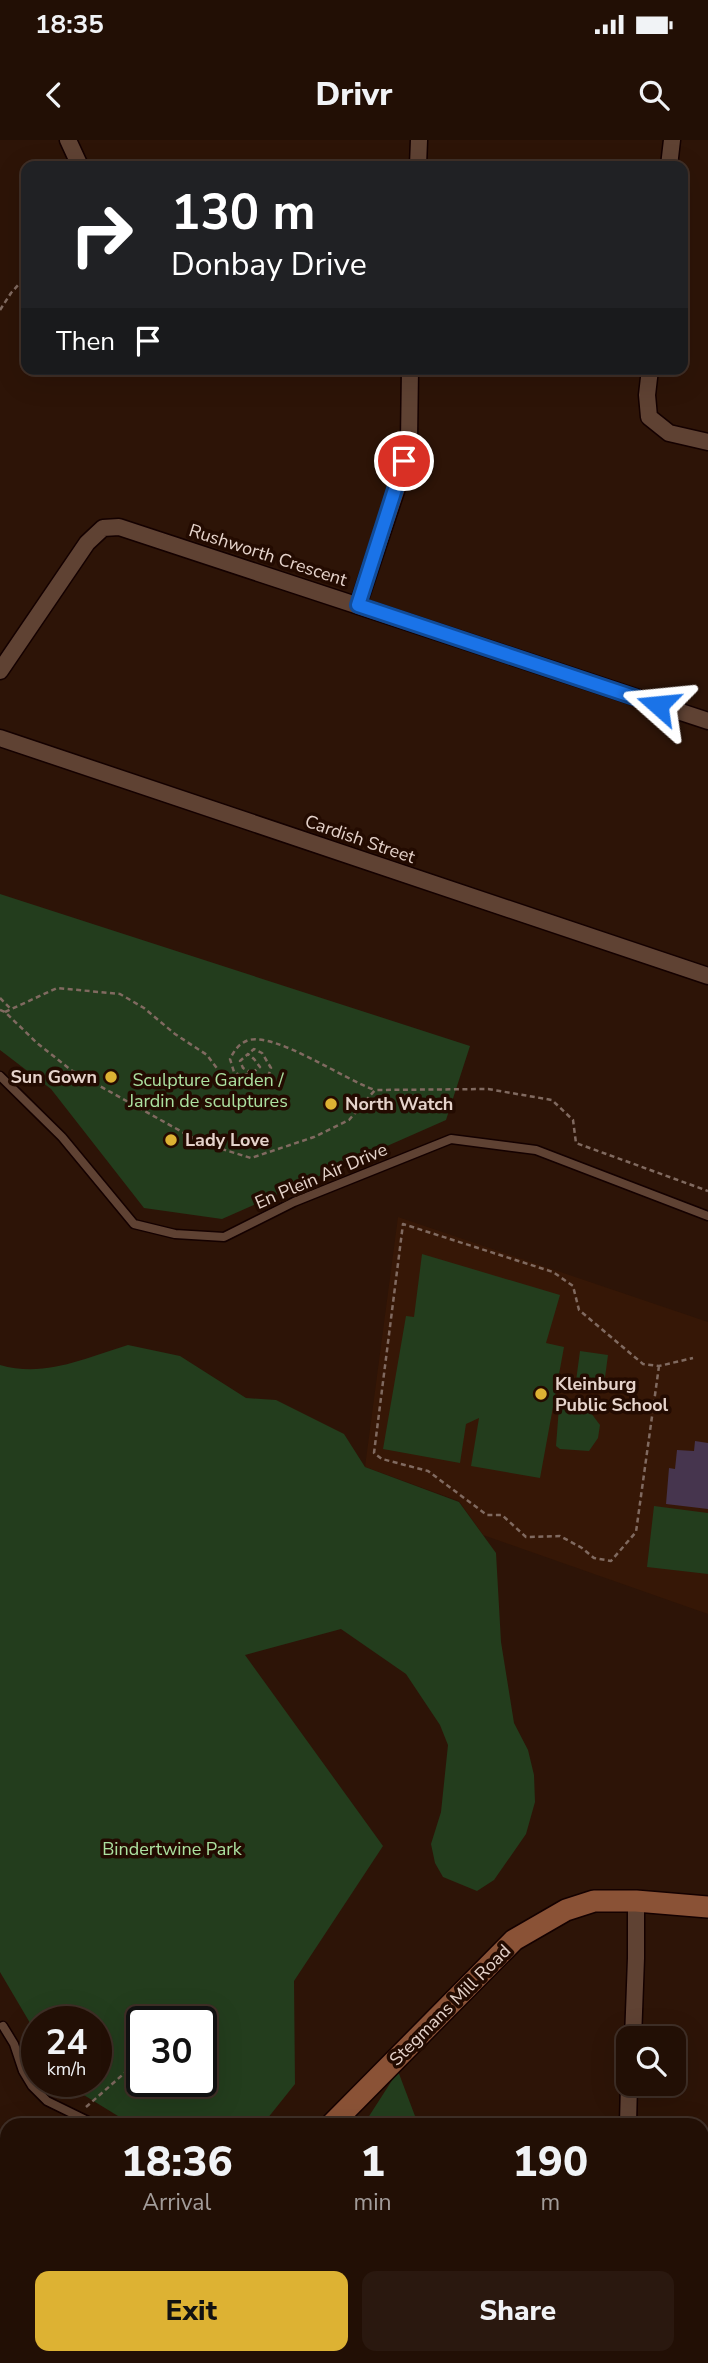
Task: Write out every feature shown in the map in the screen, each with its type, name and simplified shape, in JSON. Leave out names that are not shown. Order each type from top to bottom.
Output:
[{"type":"street","points":[[68,140],[78,161]]},
{"type":"street","points":[[418,161],[419,140]]},
{"type":"street","points":[[670,161],[672,140]]},
{"type":"street","points":[[358,605],[399,482],[409,441],[410,375]]},
{"type":"street","points":[[649,375],[647,395],[649,417],[669,433],[708,443]]},
{"type":"street","name":"Rushworth Crescent","points":[[0,671],[87,543],[103,528],[119,527],[708,721]]},
{"type":"street","name":"Cardish Street","points":[[0,738],[708,976]]},
{"type":"street","name":"Stegmans Mill Road","points":[[338,2118],[514,1940],[566,1910],[594,1901],[708,1908]]},
{"type":"street","points":[[633,2026],[636,1902]]},
{"type":"street","points":[[628,2118],[629,2096]]},
{"type":"lane","name":"En Plein Air Drive","points":[[0,1076],[62,1137],[134,1223],[175,1234],[224,1237],[294,1202],[451,1139],[536,1150],[708,1216]]},
{"type":"lane","points":[[3,2026],[32,2086],[47,2101],[75,2117]]},
{"type":"path","points":[[0,310],[21,282]]},
{"type":"path","points":[[5,1012],[57,988],[120,994],[144,1008],[175,1034],[207,1055],[228,1083],[235,1087],[253,1086],[268,1077],[271,1068],[262,1053],[254,1049],[240,1061],[243,1068],[252,1073]]},
{"type":"path","points":[[0,998],[11,1009]]},
{"type":"path","points":[[0,1010],[71,1070],[202,1143],[251,1158],[314,1138],[349,1120],[375,1090]]},
{"type":"path","points":[[248,1054],[260,1067],[241,1076],[234,1072],[230,1059],[243,1042],[252,1039],[289,1049],[375,1090],[488,1090],[552,1100],[573,1120],[576,1143],[708,1191]]},
{"type":"path","points":[[659,1366],[636,1532],[611,1561],[594,1558],[560,1536],[526,1536],[502,1516],[487,1515],[428,1471],[382,1459],[374,1453],[403,1224],[553,1272],[573,1286],[579,1310],[643,1364],[659,1366],[693,1358]]},
{"type":"path","points":[[75,2117],[126,2072]]},
{"type":"shaded area","name":"Kleinburg Public School","points":[[398,1217],[708,1322],[708,1614],[483,1535],[459,1501],[365,1467]]},
{"type":"green space","name":"Sculpture Garden / Jardin de sculptures","points":[[0,894],[470,1046],[446,1120],[222,1219],[144,1208],[51,1089],[0,1050]]},
{"type":"green space","points":[[422,1254],[560,1295],[546,1343],[564,1347],[540,1478],[471,1466],[479,1418],[466,1424],[460,1463],[383,1449],[406,1316],[414,1317]]},
{"type":"green space","name":"Bindertwine Park","points":[[128,1345],[180,1356],[246,1398],[276,1400],[344,1434],[365,1467],[459,1502],[496,1553],[501,1642],[514,1723],[528,1750],[534,1775],[535,1802],[526,1834],[494,1880],[477,1891],[443,1877],[435,1863],[431,1844],[441,1812],[448,1745],[440,1725],[406,1674],[341,1629],[245,1655],[383,1846],[294,1981],[295,2084],[268,2118],[121,2118],[87,2097],[112,2097],[112,2006],[21,2008],[0,1972],[0,1365],[33,1369],[65,1365]]},
{"type":"green space","points":[[580,1351],[608,1355],[604,1385],[576,1381]]},
{"type":"green space","points":[[559,1407],[591,1413],[600,1425],[598,1438],[589,1451],[560,1449],[556,1446]]},
{"type":"green space","points":[[654,1506],[708,1513],[708,1574],[647,1567]]},
{"type":"green space","points":[[398,2071],[416,2118],[368,2118]]},
{"type":"building","points":[[695,1441],[708,1443],[708,1509],[666,1504],[669,1468],[675,1469],[677,1450],[694,1451]]},
{"type":"place","name":"Sun Gown","points":[[111,1077]]},
{"type":"place","name":"North Watch","points":[[331,1104]]},
{"type":"place","name":"Lady Love","points":[[171,1140]]},
{"type":"place","name":"Kleinburg Public School","points":[[541,1394]]},
{"type":"route","points":[[404,461],[358,605],[658,705]]}]
